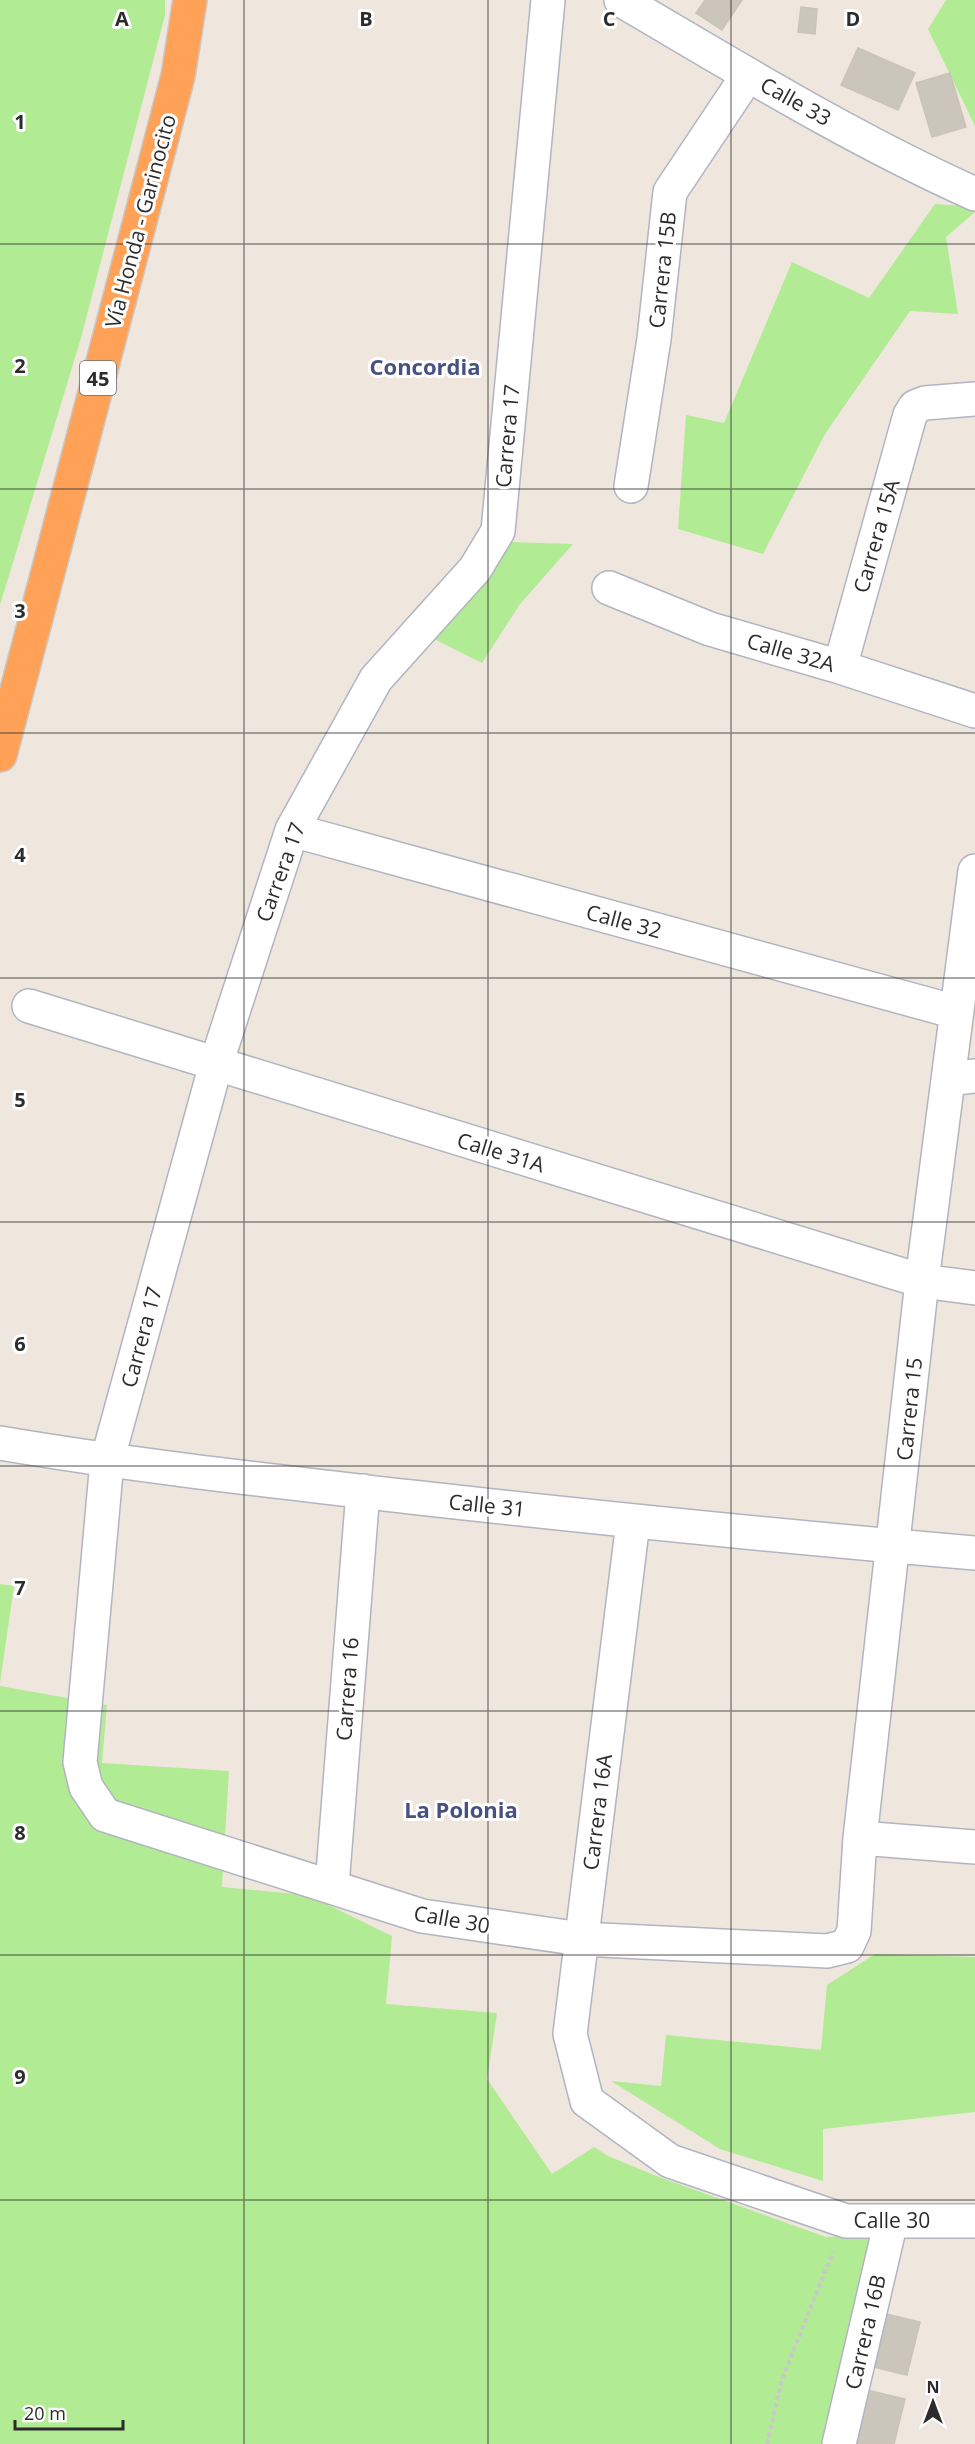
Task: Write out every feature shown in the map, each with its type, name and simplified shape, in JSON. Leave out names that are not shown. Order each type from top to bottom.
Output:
[{"type":"highway","name":"Vía Honda - Garinocito","points":[[0,754],[178,76],[190,0]]},
{"type":"street","name":"Carrera 17","points":[[86,1786],[80,1762],[107,1461],[216,1064],[292,830],[376,679],[475,569],[498,531],[548,0]]},
{"type":"street","name":"Calle 33","points":[[621,0],[748,75],[915,167],[975,194]]},
{"type":"street","name":"Carrera 15B","points":[[631,486],[654,339],[670,192],[748,75]]},
{"type":"street","name":"Carrera 15A","points":[[840,667],[910,415],[915,407],[925,403],[975,399]]},
{"type":"street","name":"Calle 32A","points":[[609,588],[710,629],[840,667],[975,711]]},
{"type":"street","name":"Calle 32","points":[[292,830],[956,1012]]},
{"type":"street","name":"Carrera 15","points":[[847,1946],[854,1931],[860,1838],[922,1281],[961,1078],[956,1012],[975,871]]},
{"type":"street","name":"Calle 31A","points":[[29,1006],[922,1281],[975,1288]]},
{"type":"street","name":"Calle 31","points":[[0,1443],[107,1461],[633,1522],[975,1553]]},
{"type":"street","name":"Carrera 16","points":[[332,1886],[363,1491]]},
{"type":"street","name":"Carrera 16A","points":[[587,2101],[570,2034],[633,1522]]},
{"type":"street","name":"Calle 30","points":[[86,1786],[105,1815],[422,1916],[581,1939],[827,1951],[847,1946]]},
{"type":"street","points":[[860,1838],[975,1847]]},
{"type":"street","name":"Calle 30","points":[[587,2101],[670,2161],[846,2221],[975,2221]]},
{"type":"street","name":"Carrera 16B","points":[[839,2444],[891,2221]]},
{"type":"path","points":[[767,2444],[782,2379],[846,2221]]},
{"type":"green space","points":[[0,0],[165,0],[165,15],[81,338],[0,605]]},
{"type":"green space","points":[[946,0],[975,0],[975,126],[928,29]]},
{"type":"green space","points":[[935,204],[975,207],[975,212],[946,237],[958,314],[910,311],[825,434],[763,554],[678,529],[686,415],[724,423],[792,262],[869,298]]},
{"type":"green space","points":[[504,542],[573,544],[520,604],[482,663],[434,639],[491,566]]},
{"type":"green space","points":[[0,1584],[14,1586],[0,1683]]},
{"type":"green space","points":[[0,1686],[107,1705],[102,1763],[229,1771],[222,1887],[308,1895],[392,1936],[386,2004],[497,2013],[487,2079],[552,2174],[594,2147],[608,2156],[659,2177],[826,2237],[879,2234],[872,2250],[821,2444],[0,2444]]},
{"type":"green space","points":[[875,1954],[975,1957],[975,2112],[823,2129],[823,2181],[720,2149],[611,2081],[661,2086],[666,2035],[821,2050],[827,1985]]},
{"type":"building","points":[[705,0],[742,0],[722,30],[696,13]]},
{"type":"building","points":[[801,7],[817,9],[815,34],[798,32]]},
{"type":"building","points":[[858,48],[915,73],[898,110],[841,85]]},
{"type":"building","points":[[950,73],[966,127],[932,137],[916,83]]},
{"type":"building","points":[[878,2312],[920,2322],[907,2375],[865,2365]]},
{"type":"building","points":[[863,2389],[905,2399],[894,2444],[855,2444]]},
{"type":"district","name":"Concordia","points":[[425,366]]},
{"type":"district","name":"La Polonia","points":[[461,1809]]}]
